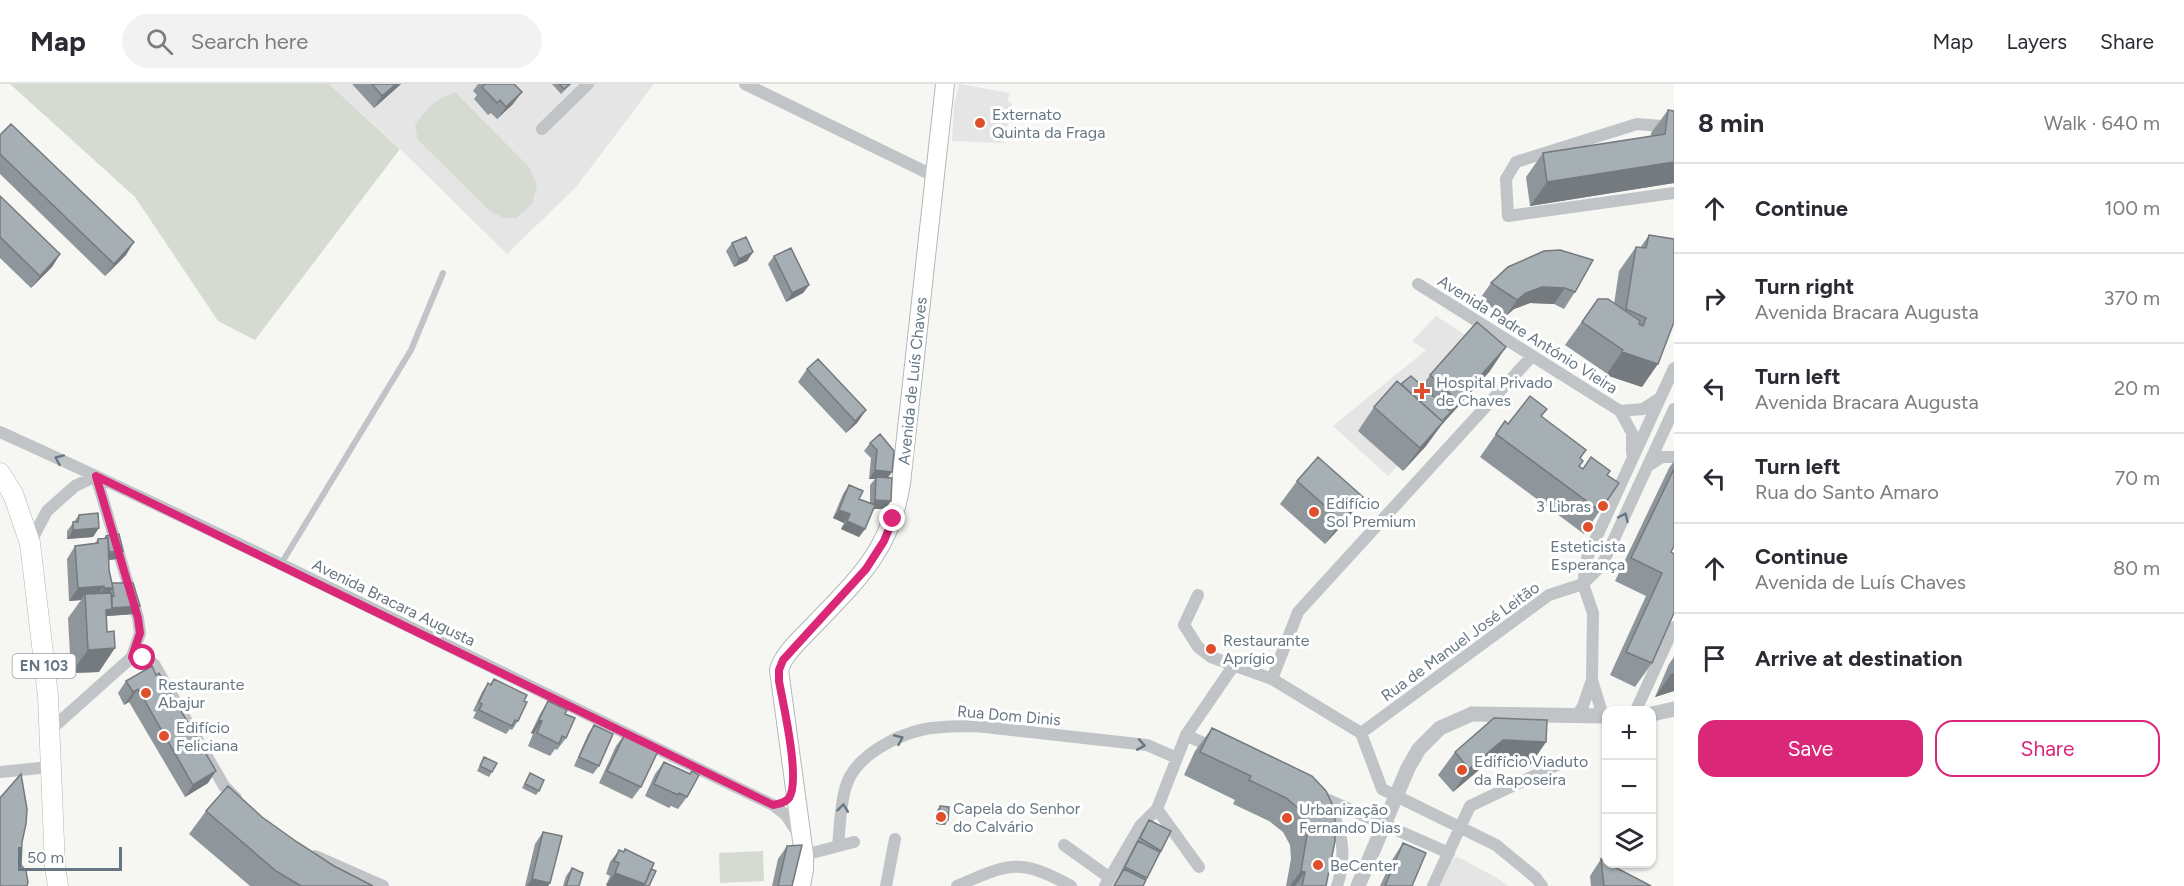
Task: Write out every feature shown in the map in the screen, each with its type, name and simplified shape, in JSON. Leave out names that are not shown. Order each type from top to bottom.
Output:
[{"type":"main road","name":"Avenida de Luís Chaves","points":[[801,886],[804,869],[795,777],[779,675],[783,660],[866,569],[879,551],[896,510],[901,483],[945,84]]},
{"type":"main road","name":"EN 103","points":[[0,473],[13,494],[30,543],[48,696],[57,876]]},
{"type":"main road","points":[[50,886],[57,876]]},
{"type":"street","points":[[542,129],[588,84]]},
{"type":"street","points":[[745,84],[936,177]]},
{"type":"street","points":[[1674,127],[1637,124],[1527,158],[1516,162],[1506,179],[1508,216],[1674,193]]},
{"type":"street","name":"Avenida Padre António Vieira","points":[[1418,285],[1620,411]]},
{"type":"street","points":[[1272,680],[1298,612],[1532,356]]},
{"type":"street","points":[[1358,886],[1408,768],[1419,749],[1440,728],[1472,714],[1593,712],[1593,613],[1583,584],[1587,558],[1674,368]]},
{"type":"street","points":[[1632,459],[1632,433],[1620,411],[1643,409],[1660,398]]},
{"type":"street","points":[[1583,584],[1602,565],[1674,409]]},
{"type":"street","name":"Avenida Bracara Augusta","points":[[0,432],[281,565],[773,805],[789,818],[802,846]]},
{"type":"street","points":[[1648,466],[1662,457],[1674,457]]},
{"type":"street","points":[[1632,459],[1648,466]]},
{"type":"street","points":[[30,543],[46,510],[75,486],[96,476],[138,618],[140,633],[132,657],[48,732]]},
{"type":"street","name":"Rua de Manuel José Leitão","points":[[1361,733],[1549,596],[1583,584]]},
{"type":"street","points":[[1198,595],[1184,625],[1198,646],[1211,657],[1272,680],[1361,733],[1382,789],[1496,845],[1536,878],[1542,886]]},
{"type":"street","points":[[1638,706],[1674,627]]},
{"type":"street","points":[[132,657],[143,658],[154,664],[224,786],[246,810]]},
{"type":"street","points":[[1064,845],[1107,882],[1140,826],[1157,808],[1186,735],[1234,665]]},
{"type":"street","points":[[1656,713],[1674,709]]},
{"type":"street","name":"Rua Dom Dinis","points":[[838,846],[845,787],[852,772],[869,755],[897,739],[923,729],[976,726],[1147,745],[1177,758]]},
{"type":"street","points":[[1186,735],[1228,754]]},
{"type":"street","points":[[1433,886],[1470,806],[1559,764]]},
{"type":"street","points":[[0,771],[50,767]]},
{"type":"street","points":[[773,805],[788,799],[795,777]]},
{"type":"street","points":[[1337,886],[1343,855],[1341,829],[1334,813],[1318,795],[1449,853]]},
{"type":"street","points":[[1157,808],[1199,867]]},
{"type":"street","points":[[886,886],[895,839]]},
{"type":"street","points":[[802,846],[838,846],[854,842]]},
{"type":"street","points":[[307,852],[383,886]]},
{"type":"street","points":[[957,886],[1003,868],[1024,866],[1046,872],[1071,886]]},
{"type":"lane","points":[[281,565],[411,350],[443,273]]},
{"type":"shaded area","points":[[10,84],[329,84],[400,149],[255,340],[218,321],[135,197]]},
{"type":"shaded area","points":[[329,84],[654,84],[576,187],[507,254],[389,138]]},
{"type":"shaded area","name":"Externato Quinta da Fraga","points":[[959,84],[1010,93],[1007,101],[1012,103],[1004,143],[952,141],[954,105]]},
{"type":"shaded area","points":[[455,92],[529,167],[537,185],[532,204],[517,218],[504,218],[490,211],[418,140],[415,125],[437,101]]},
{"type":"shaded area","name":"Hospital Privado de Chaves","points":[[1436,316],[1500,357],[1388,476],[1333,426],[1426,350],[1412,341]]},
{"type":"shaded area","points":[[763,851],[764,881],[720,883],[719,853]]},
{"type":"shaded area","points":[[1458,857],[1508,886],[1440,886],[1452,858]]},
{"type":"building","points":[[372,84],[396,84],[382,96]]},
{"type":"building","points":[[485,84],[514,84],[522,92],[506,107],[500,100],[497,103],[482,87]]},
{"type":"building","points":[[559,84],[570,84],[564,89]]},
{"type":"building","points":[[1668,110],[1674,111],[1674,162],[1547,182],[1543,153],[1665,134]]},
{"type":"building","points":[[11,124],[134,242],[114,264],[0,154],[0,135]]},
{"type":"building","points":[[0,196],[60,254],[40,276],[0,237]]},
{"type":"building","points":[[1649,235],[1674,239],[1674,322],[1658,364],[1622,352],[1623,350],[1582,322],[1598,299],[1608,299],[1640,321],[1639,324],[1643,326],[1646,318],[1626,309],[1636,247],[1646,248]]},
{"type":"building","points":[[746,237],[753,252],[739,259],[732,243]]},
{"type":"building","points":[[791,248],[809,285],[792,293],[774,256]]},
{"type":"building","points":[[1560,250],[1593,260],[1575,292],[1565,288],[1542,287],[1526,293],[1517,300],[1491,283],[1508,267],[1544,251]]},
{"type":"building","points":[[1477,322],[1506,347],[1458,401],[1430,375]]},
{"type":"building","points":[[818,359],[866,410],[855,421],[807,369]]},
{"type":"building","points":[[1411,376],[1451,412],[1442,421],[1401,384]]},
{"type":"building","points":[[1397,381],[1443,422],[1420,448],[1374,407]]},
{"type":"building","points":[[1530,396],[1547,409],[1541,416],[1586,450],[1580,458],[1583,461],[1579,466],[1583,469],[1591,457],[1610,471],[1607,475],[1619,483],[1600,511],[1496,434],[1505,421],[1508,424]]},
{"type":"building","points":[[880,434],[894,451],[892,472],[875,470],[877,450],[870,443]]},
{"type":"building","points":[[1318,457],[1363,497],[1342,521],[1297,481]]},
{"type":"building","points":[[1674,469],[1674,546],[1671,552],[1674,554],[1674,613],[1652,663],[1626,652],[1662,573],[1631,558]]},
{"type":"building","points":[[876,477],[892,478],[891,501],[875,500]]},
{"type":"building","points":[[849,485],[863,491],[859,499],[875,505],[865,529],[847,521],[850,514],[839,510]]},
{"type":"building","points":[[98,513],[99,528],[73,530],[73,522],[78,522],[79,515]]},
{"type":"building","points":[[119,534],[123,551],[109,552],[106,536]]},
{"type":"building","points":[[108,538],[109,570],[113,588],[104,588],[104,586],[78,588],[75,546],[98,543],[98,539]]},
{"type":"building","points":[[112,583],[133,583],[140,606],[112,608],[112,596],[114,596]]},
{"type":"building","points":[[111,593],[112,609],[106,610],[107,632],[114,631],[115,648],[88,650],[85,594]]},
{"type":"building","points":[[152,666],[156,675],[159,673],[216,771],[193,785],[138,689],[133,692],[126,681]]},
{"type":"building","points":[[494,679],[527,695],[524,701],[527,702],[518,721],[515,720],[512,726],[479,710],[482,704],[479,702],[488,683],[491,685]]},
{"type":"building","points":[[548,701],[567,710],[565,714],[575,718],[566,738],[562,736],[559,744],[537,733],[542,721],[539,720]]},
{"type":"building","points":[[1494,718],[1547,720],[1546,742],[1503,740],[1469,769],[1455,752]]},
{"type":"building","points":[[594,725],[613,734],[599,766],[579,757]]},
{"type":"building","points":[[1212,728],[1312,776],[1326,791],[1335,810],[1335,841],[1326,886],[1302,886],[1305,872],[1301,871],[1307,835],[1306,822],[1299,809],[1286,798],[1249,780],[1251,776],[1200,752]]},
{"type":"building","points":[[625,734],[659,749],[641,787],[607,771]]},
{"type":"building","points":[[484,757],[497,763],[492,772],[480,766]]},
{"type":"building","points":[[664,762],[690,774],[692,771],[699,775],[687,797],[654,784]]},
{"type":"building","points":[[530,773],[544,780],[539,791],[525,784]]},
{"type":"building","points":[[21,774],[27,809],[21,865],[26,871],[28,882],[27,886],[0,886],[0,798]]},
{"type":"building","points":[[228,786],[262,817],[297,842],[334,866],[373,886],[301,886],[276,871],[206,811]]},
{"type":"building","points":[[940,806],[949,807],[948,820],[939,820]]},
{"type":"building","points":[[1149,820],[1171,831],[1161,851],[1140,838]]},
{"type":"building","points":[[543,832],[562,836],[550,883],[532,879]]},
{"type":"building","points":[[1138,841],[1160,852],[1147,878],[1125,867]]},
{"type":"building","points":[[1403,843],[1426,853],[1412,886],[1385,886]]},
{"type":"building","points":[[802,845],[792,886],[778,886],[787,846]]},
{"type":"building","points":[[625,849],[654,863],[645,884],[615,873],[619,863],[614,861],[619,850],[624,852]]},
{"type":"building","points":[[572,868],[583,873],[579,886],[566,886]]},
{"type":"building","points":[[1602,868],[1617,868],[1651,886],[1604,886]]},
{"type":"building","points":[[651,869],[656,871],[649,886],[644,886]]},
{"type":"building","points":[[1124,869],[1146,880],[1143,886],[1114,886]]},
{"type":"place","name":"Externato Quinta da Fraga","points":[[980,123]]},
{"type":"place","name":"Hospital Privado de Chaves","points":[[1422,391]]},
{"type":"place","name":"3 Libras","points":[[1603,506]]},
{"type":"place","name":"Edifício Sol Premium","points":[[1314,512]]},
{"type":"place","name":"Esteticista Esperança","points":[[1588,527]]},
{"type":"place","name":"Restaurante Aprígio","points":[[1211,649]]},
{"type":"place","name":"Restaurante Abajur","points":[[146,693]]},
{"type":"place","name":"Edifício Feliciana","points":[[164,736]]},
{"type":"place","name":"Edifício Viaduto da Raposeira","points":[[1462,770]]},
{"type":"place","name":"Capela do Senhor do Calvário","points":[[941,817]]},
{"type":"place","name":"Urbanização Fernando Dias","points":[[1287,818]]},
{"type":"place","name":"BeCenter","points":[[1318,865]]},
{"type":"route","points":[[143,658],[132,657],[140,633],[138,618],[96,476],[773,805],[778,805],[786,802],[790,796],[795,777],[779,681],[780,665],[796,644],[866,569],[879,551],[893,519]]}]
